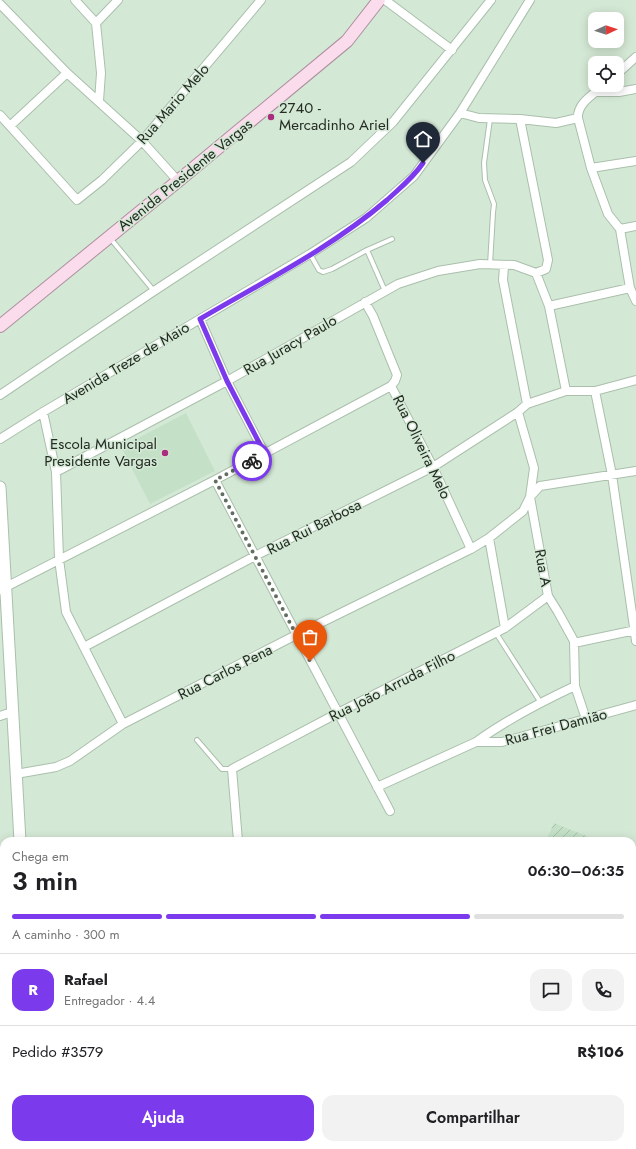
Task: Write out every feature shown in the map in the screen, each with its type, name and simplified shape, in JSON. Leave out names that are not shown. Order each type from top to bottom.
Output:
[{"type":"main road","name":"Avenida Presidente Vargas","points":[[0,326],[347,41],[379,0]]},
{"type":"main road","points":[[0,487],[3,588],[20,837]]},
{"type":"street","points":[[75,0],[96,22],[101,73],[100,101]]},
{"type":"street","points":[[96,22],[118,0]]},
{"type":"street","name":"Rua Mario Melo","points":[[4,122],[77,200],[102,180],[142,140],[261,0]]},
{"type":"street","points":[[385,0],[452,50]]},
{"type":"street","points":[[0,395],[154,291],[351,162],[393,122],[491,0]]},
{"type":"street","name":"Avenida Treze de Maio","points":[[0,439],[310,254],[366,218],[414,176],[460,113],[530,0]]},
{"type":"street","points":[[0,4],[67,73],[142,140],[178,181]]},
{"type":"street","points":[[624,68],[636,57]]},
{"type":"street","points":[[4,122],[67,73]]},
{"type":"street","points":[[624,91],[636,89]]},
{"type":"street","points":[[596,92],[585,101],[578,112],[578,118],[591,168],[608,214],[620,229],[630,288],[636,301]]},
{"type":"street","points":[[460,113],[479,118],[520,119],[556,123],[578,118]]},
{"type":"street","points":[[520,119],[548,260],[546,269],[536,273],[549,306],[566,391]]},
{"type":"street","points":[[591,168],[636,161]]},
{"type":"street","points":[[620,229],[636,226]]},
{"type":"street","name":"Rua Juracy Paulo","points":[[56,472],[227,381],[398,284],[438,270],[480,264],[504,266],[514,265],[536,273]]},
{"type":"street","points":[[504,266],[503,280],[527,404],[566,391],[595,391],[636,380]]},
{"type":"street","points":[[549,306],[630,288]]},
{"type":"street","name":"Rua Oliveira Melo","points":[[365,302],[373,316],[397,375],[396,381],[391,386],[433,467],[471,549]]},
{"type":"street","points":[[200,319],[227,381],[265,454]]},
{"type":"street","points":[[3,588],[265,454],[391,386]]},
{"type":"street","points":[[595,391],[612,475],[636,641]]},
{"type":"street","name":"Rua Rui Barbosa","points":[[84,647],[255,556],[433,467],[518,412],[527,404]]},
{"type":"street","points":[[43,412],[56,472],[59,559],[66,612],[123,724]]},
{"type":"street","name":"Rua A","points":[[518,412],[534,468],[530,497],[548,596],[574,643],[575,686],[586,719]]},
{"type":"street","points":[[530,497],[540,486],[636,471]]},
{"type":"street","points":[[215,480],[390,810]]},
{"type":"street","name":"Rua Carlos Pena","points":[[16,774],[56,767],[70,761],[123,724],[296,635],[471,549],[489,538],[523,511],[530,497]]},
{"type":"street","points":[[489,538],[505,628]]},
{"type":"street","name":"Rua João Arruda Filho","points":[[232,769],[338,713],[496,633],[548,596]]},
{"type":"street","points":[[574,643],[635,630]]},
{"type":"street","name":"Rua Frei Damião","points":[[377,787],[476,742],[495,728],[575,686]]},
{"type":"street","name":"Rua Frei Damião","points":[[476,742],[502,742],[636,705]]},
{"type":"street","points":[[0,716],[12,712]]},
{"type":"street","points":[[232,769],[238,837]]},
{"type":"lane","points":[[490,119],[484,163],[485,180],[494,204],[490,265]]},
{"type":"lane","points":[[109,237],[154,291]]},
{"type":"lane","points":[[310,254],[319,270],[323,272],[392,239]]},
{"type":"lane","points":[[368,250],[385,291]]},
{"type":"lane","points":[[496,633],[541,703]]},
{"type":"lane","points":[[197,740],[222,769],[232,769]]},
{"type":"shaded area","name":"Escola Municipal Presidente Vargas","points":[[186,413],[215,471],[150,504],[121,447]]},
{"type":"shaded area","points":[[554,823],[589,837],[548,837]]},
{"type":"way so far","points":[[252,461],[215,480],[310,661]]},
{"type":"place","name":"2740 - Mercadinho Ariel","points":[[271,117]]},
{"type":"place","name":"Escola Municipal Presidente Vargas","points":[[165,453]]},
{"type":"route","points":[[252,461],[265,454],[227,381],[200,319],[310,254],[366,218],[414,176],[423,163]]}]
